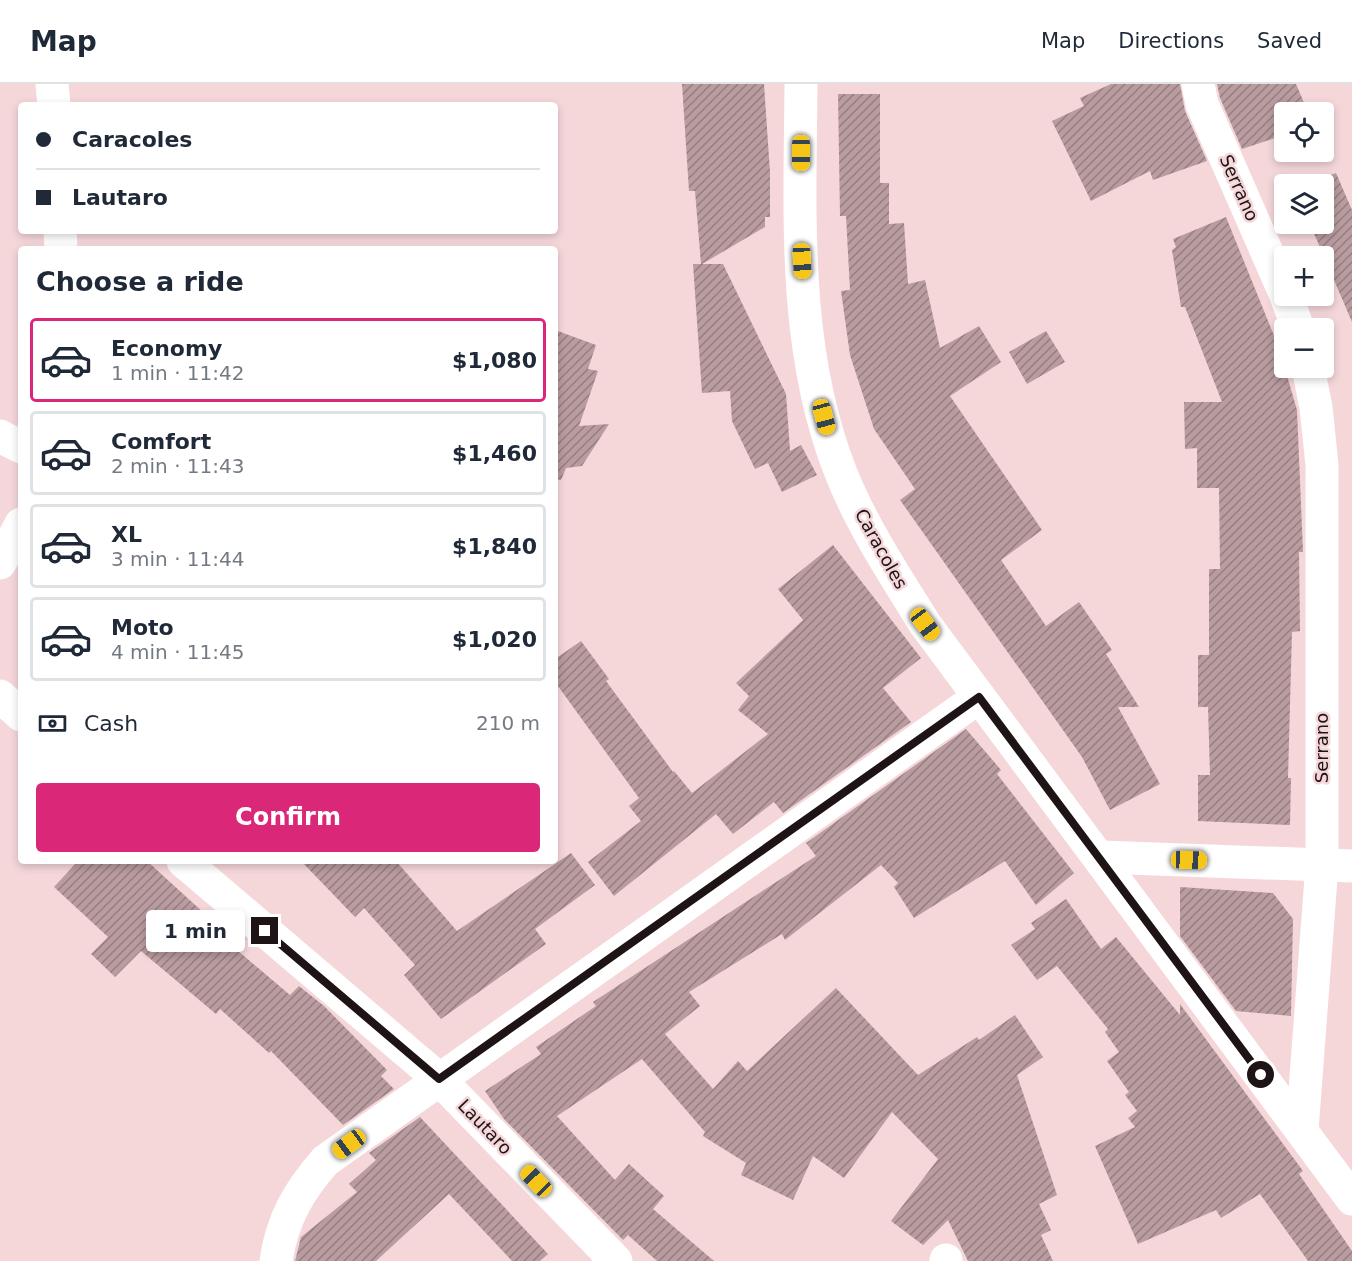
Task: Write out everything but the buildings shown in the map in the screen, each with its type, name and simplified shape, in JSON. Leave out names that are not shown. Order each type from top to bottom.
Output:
[{"type":"street","points":[[52,84],[54,102]]},
{"type":"street","name":"Caracoles","points":[[801,84],[800,223],[807,335],[815,385],[841,473],[884,558],[925,624],[1352,1199]]},
{"type":"street","name":"Serrano","points":[[1198,84],[1202,104],[1274,268]]},
{"type":"street","name":"Serrano","points":[[1302,1130],[1337,865],[1322,465],[1316,407],[1310,378]]},
{"type":"street","points":[[0,436],[18,445]]},
{"type":"street","points":[[0,563],[18,530]]},
{"type":"street","points":[[0,696],[18,712]]},
{"type":"street","points":[[276,1261],[280,1238],[290,1209],[305,1184],[325,1161],[979,697]]},
{"type":"street","points":[[1100,857],[1337,865]]},
{"type":"street","name":"Lautaro","points":[[187,864],[439,1079],[616,1261]]},
{"type":"route","points":[[265,931],[439,1079],[979,697],[1261,1075]]}]
